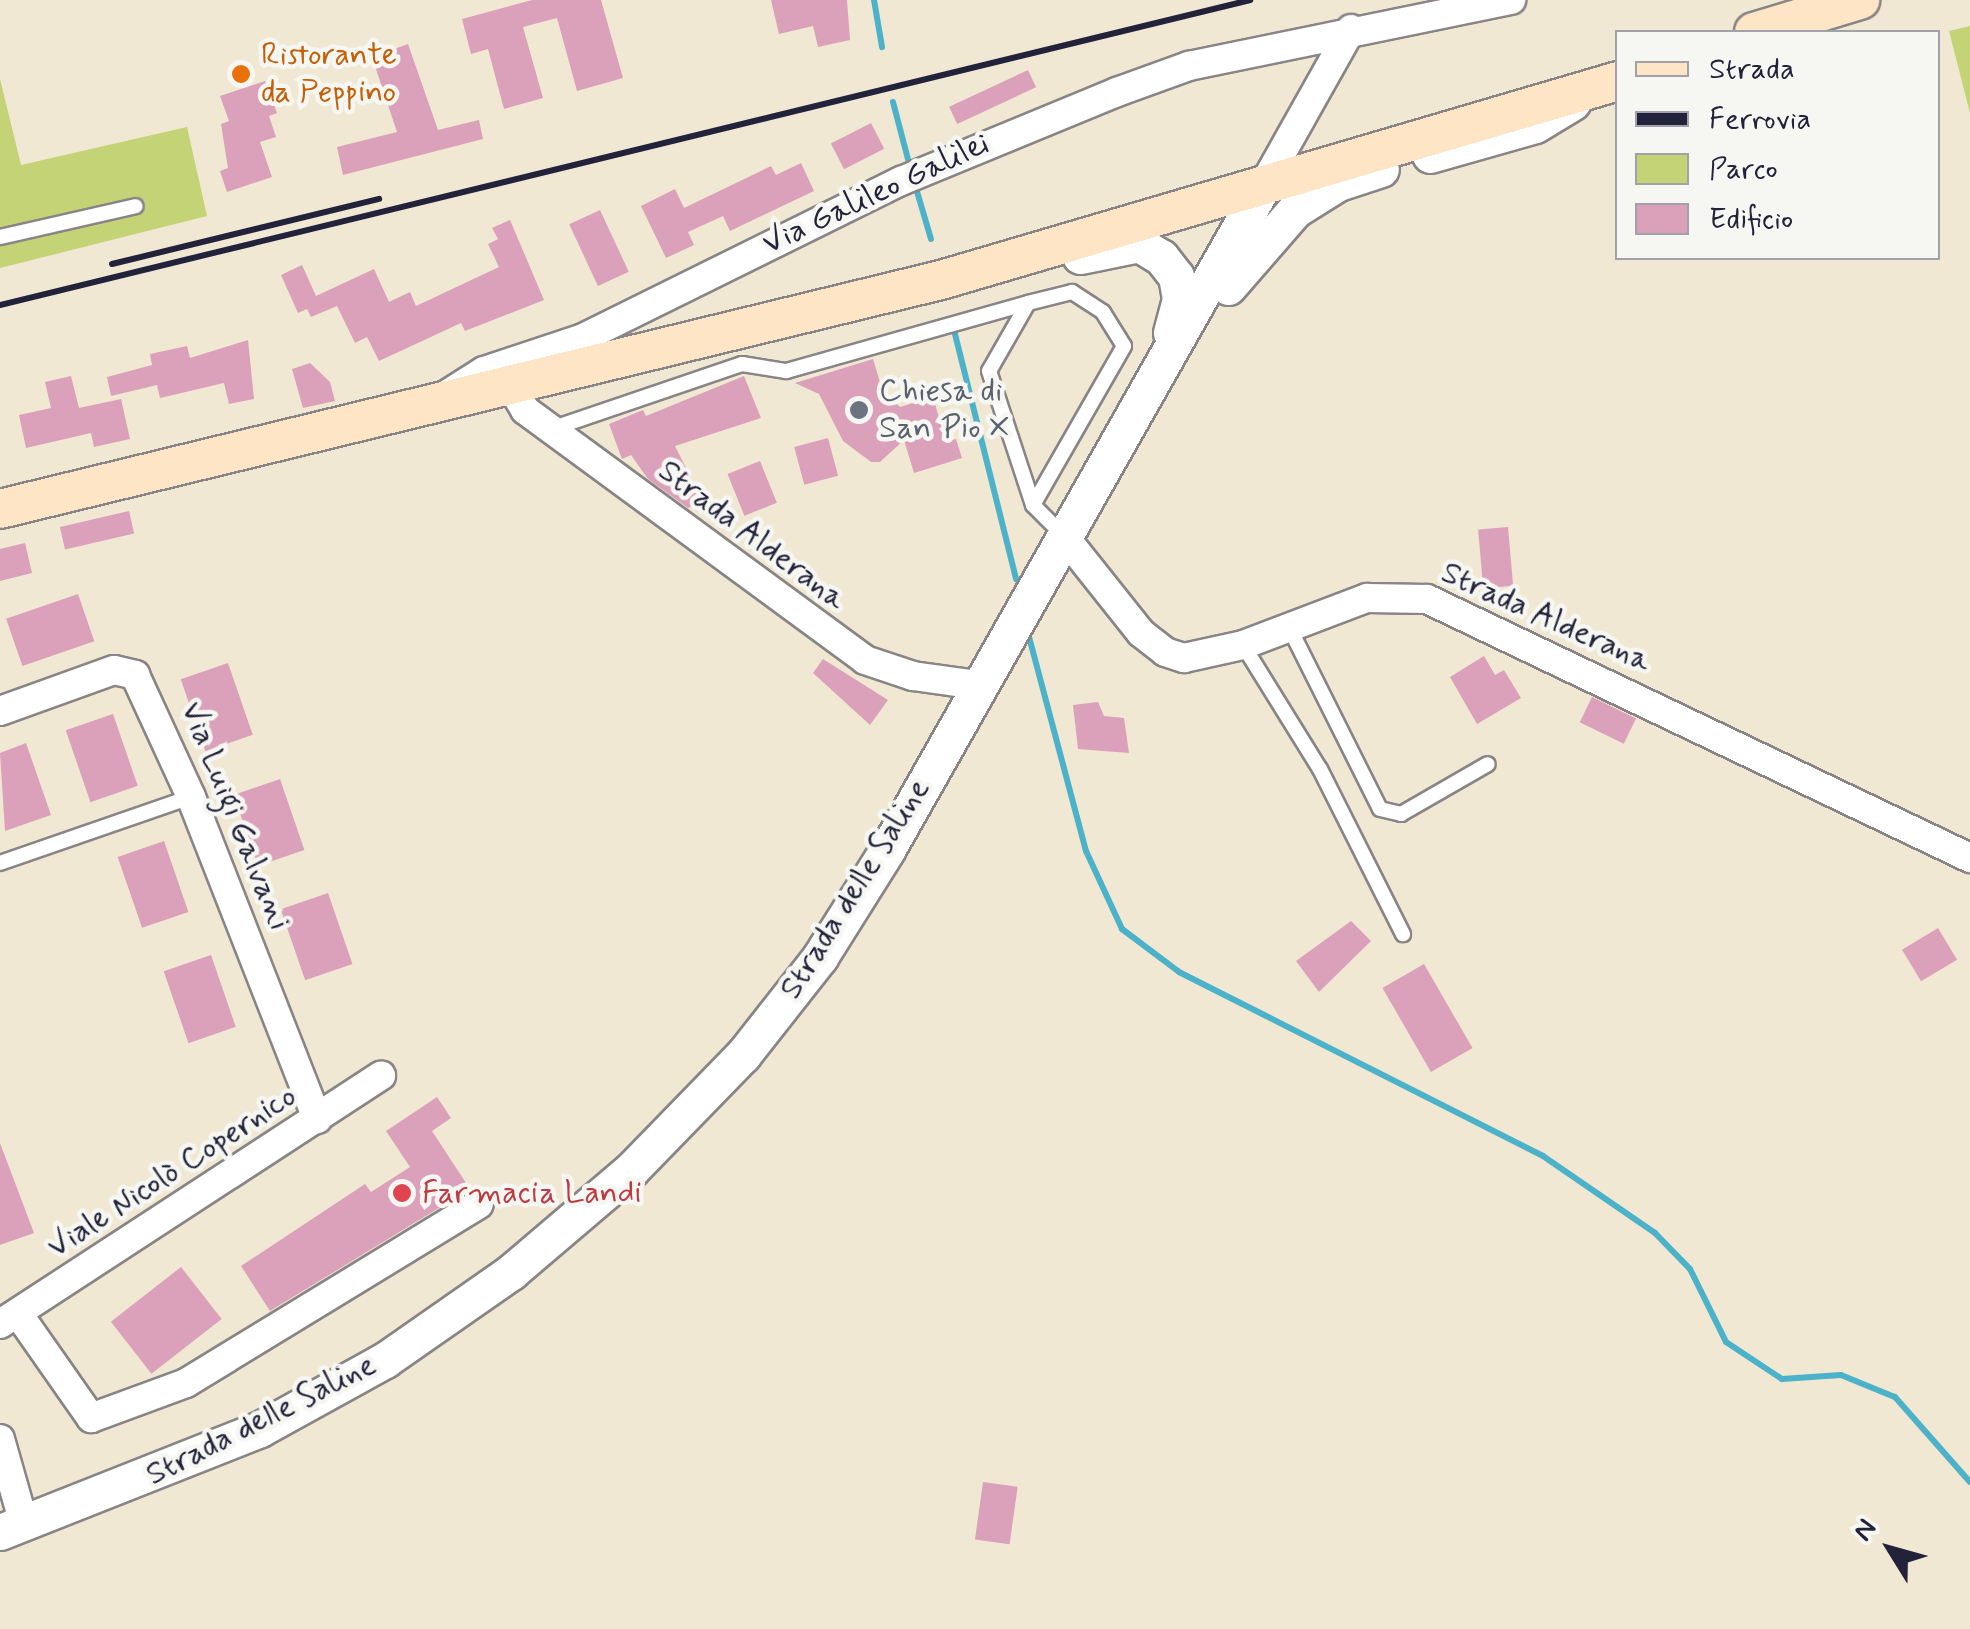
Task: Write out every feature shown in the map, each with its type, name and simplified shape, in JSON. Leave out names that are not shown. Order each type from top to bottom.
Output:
[{"type":"main road","points":[[1761,30],[1860,0]]},
{"type":"main road","name":"Via Galileo Galilei","points":[[0,509],[422,411],[941,280],[1603,86]]},
{"type":"street","name":"Via Galileo Galilei","points":[[422,411],[484,371],[583,338],[1002,136],[1190,66],[1351,29],[1510,0]]},
{"type":"street","points":[[1263,186],[1351,29]]},
{"type":"street","name":"Strada delle Saline","points":[[1164,358],[1201,324],[1252,252],[1309,200],[1338,182],[1534,125],[1603,86]]},
{"type":"street","name":"Strada delle Saline","points":[[12,1528],[260,1428],[385,1360],[511,1272],[631,1170],[743,1054],[820,957],[1263,186]]},
{"type":"street","name":"Strada delle Saline","points":[[941,280],[996,280],[1140,244],[1176,276],[1180,299],[1164,358]]},
{"type":"street","name":"Strada Alderana","points":[[512,388],[525,410],[865,660],[912,676],[978,686]]},
{"type":"street","name":"Strada Alderana","points":[[1063,535],[1141,633],[1165,652],[1184,658],[1243,644],[1368,598],[1447,605],[1970,858]]},
{"type":"street","name":"Via Luigi Galvani","points":[[0,711],[114,670],[135,675],[191,797],[317,1119]]},
{"type":"street","name":"Viale Nicolò Copernico","points":[[9,1320],[381,1076]]},
{"type":"street","points":[[9,1320],[91,1418],[186,1383],[478,1204]]},
{"type":"street","points":[[0,1438],[12,1528]]},
{"type":"lane","points":[[0,238],[136,206]]},
{"type":"lane","points":[[550,429],[742,364],[786,372],[1072,292],[1103,312],[1124,346],[1033,506]]},
{"type":"lane","points":[[1028,303],[989,371],[1033,506],[1063,535]]},
{"type":"lane","points":[[1288,626],[1380,810],[1402,814],[1488,764]]},
{"type":"lane","points":[[1243,644],[1320,769],[1403,934]]},
{"type":"lane","points":[[0,864],[191,797]]},
{"type":"green space","points":[[1970,26],[1970,113],[1949,31]]},
{"type":"green space","points":[[0,79],[21,165],[187,127],[207,216],[0,268]]},
{"type":"building","points":[[532,0],[601,0],[623,78],[577,91],[557,18],[523,27],[543,98],[504,109],[488,49],[471,54],[462,19]]},
{"type":"building","points":[[771,0],[847,0],[850,40],[818,47],[813,26],[779,34]]},
{"type":"building","points":[[408,44],[438,130],[479,120],[483,139],[343,175],[337,147],[397,132],[372,57]]},
{"type":"building","points":[[1028,70],[1036,87],[957,124],[949,107]]},
{"type":"building","points":[[265,81],[277,113],[269,116],[276,137],[260,142],[272,177],[227,192],[220,171],[228,168],[221,124],[229,121],[220,96]]},
{"type":"building","points":[[871,123],[884,149],[844,169],[831,143]]},
{"type":"building","points":[[801,163],[814,191],[730,231],[723,216],[688,232],[694,245],[666,258],[641,206],[675,189],[684,208],[771,166],[776,175]]},
{"type":"building","points":[[600,210],[629,272],[598,286],[569,224]]},
{"type":"building","points":[[510,220],[544,300],[465,331],[461,323],[379,361],[367,337],[355,343],[337,306],[311,317],[307,309],[298,313],[281,275],[302,265],[316,296],[374,269],[389,302],[410,292],[416,306],[499,267],[488,244],[498,239],[492,228]]},
{"type":"building","points":[[248,340],[254,399],[229,404],[224,383],[160,398],[157,385],[111,396],[107,377],[152,365],[150,354],[187,346],[190,358]]},
{"type":"building","points":[[873,359],[882,389],[900,407],[933,397],[946,442],[956,439],[962,458],[914,473],[904,440],[880,462],[871,462],[843,441],[819,394],[795,383]]},
{"type":"building","points":[[310,363],[330,382],[335,401],[303,408],[292,369]]},
{"type":"building","points":[[71,376],[79,408],[121,399],[130,439],[94,447],[91,433],[26,448],[19,415],[51,408],[45,382]]},
{"type":"building","points":[[744,376],[761,418],[675,446],[703,502],[688,508],[648,479],[631,455],[622,459],[609,424],[643,410],[646,416]]},
{"type":"building","points":[[828,438],[838,476],[804,485],[794,447]]},
{"type":"building","points":[[760,461],[777,503],[744,516],[728,474]]},
{"type":"building","points":[[129,511],[134,533],[65,549],[60,527]]},
{"type":"building","points":[[1508,527],[1513,586],[1483,588],[1478,530]]},
{"type":"building","points":[[25,543],[32,573],[0,581],[0,549]]},
{"type":"building","points":[[78,594],[94,641],[22,666],[6,619]]},
{"type":"building","points":[[1484,656],[1495,675],[1504,670],[1521,698],[1477,724],[1450,677]]},
{"type":"building","points":[[823,659],[888,700],[870,725],[813,673]]},
{"type":"building","points":[[228,663],[253,735],[205,751],[181,679]]},
{"type":"building","points":[[1592,697],[1636,718],[1624,744],[1580,722]]},
{"type":"building","points":[[1098,702],[1104,716],[1124,718],[1129,753],[1078,749],[1073,705]]},
{"type":"building","points":[[113,714],[138,786],[90,802],[66,730]]},
{"type":"building","points":[[26,743],[51,815],[5,831],[0,753]]},
{"type":"building","points":[[280,779],[304,850],[258,866],[234,795]]},
{"type":"building","points":[[164,841],[188,912],[142,928],[118,857]]},
{"type":"building","points":[[328,893],[352,964],[305,980],[281,909]]},
{"type":"building","points":[[1351,921],[1371,941],[1319,992],[1296,961]]},
{"type":"building","points":[[1938,928],[1957,960],[1921,981],[1902,950]]},
{"type":"building","points":[[211,955],[236,1027],[188,1043],[164,971]]},
{"type":"building","points":[[1424,964],[1472,1048],[1431,1072],[1382,988]]},
{"type":"building","points":[[437,1097],[451,1118],[432,1131],[470,1189],[270,1311],[241,1266],[365,1184],[371,1192],[410,1167],[386,1131]]},
{"type":"building","points":[[0,1143],[34,1233],[0,1245]]},
{"type":"building","points":[[181,1267],[222,1319],[152,1374],[111,1322]]},
{"type":"building","points":[[983,1482],[1018,1487],[1010,1544],[975,1539]]},
{"type":"waterway","points":[[874,0],[882,47]]},
{"type":"waterway","points":[[893,102],[909,163]]},
{"type":"waterway","points":[[916,188],[931,239]]},
{"type":"waterway","points":[[954,330],[1016,579]]},
{"type":"waterway","points":[[1028,633],[1086,851],[1122,929],[1179,972],[1543,1156],[1655,1233],[1690,1269],[1726,1342],[1782,1379],[1841,1375],[1895,1397],[1970,1482]]},
{"type":"railway","points":[[0,305],[1250,0]]},
{"type":"railway","points":[[112,264],[379,199]]},
{"type":"place","name":"Ristorante da Peppino","points":[[241,74]]},
{"type":"place","name":"Chiesa di San Pio X","points":[[859,410]]},
{"type":"place","name":"Farmacia Landi","points":[[402,1193]]}]
